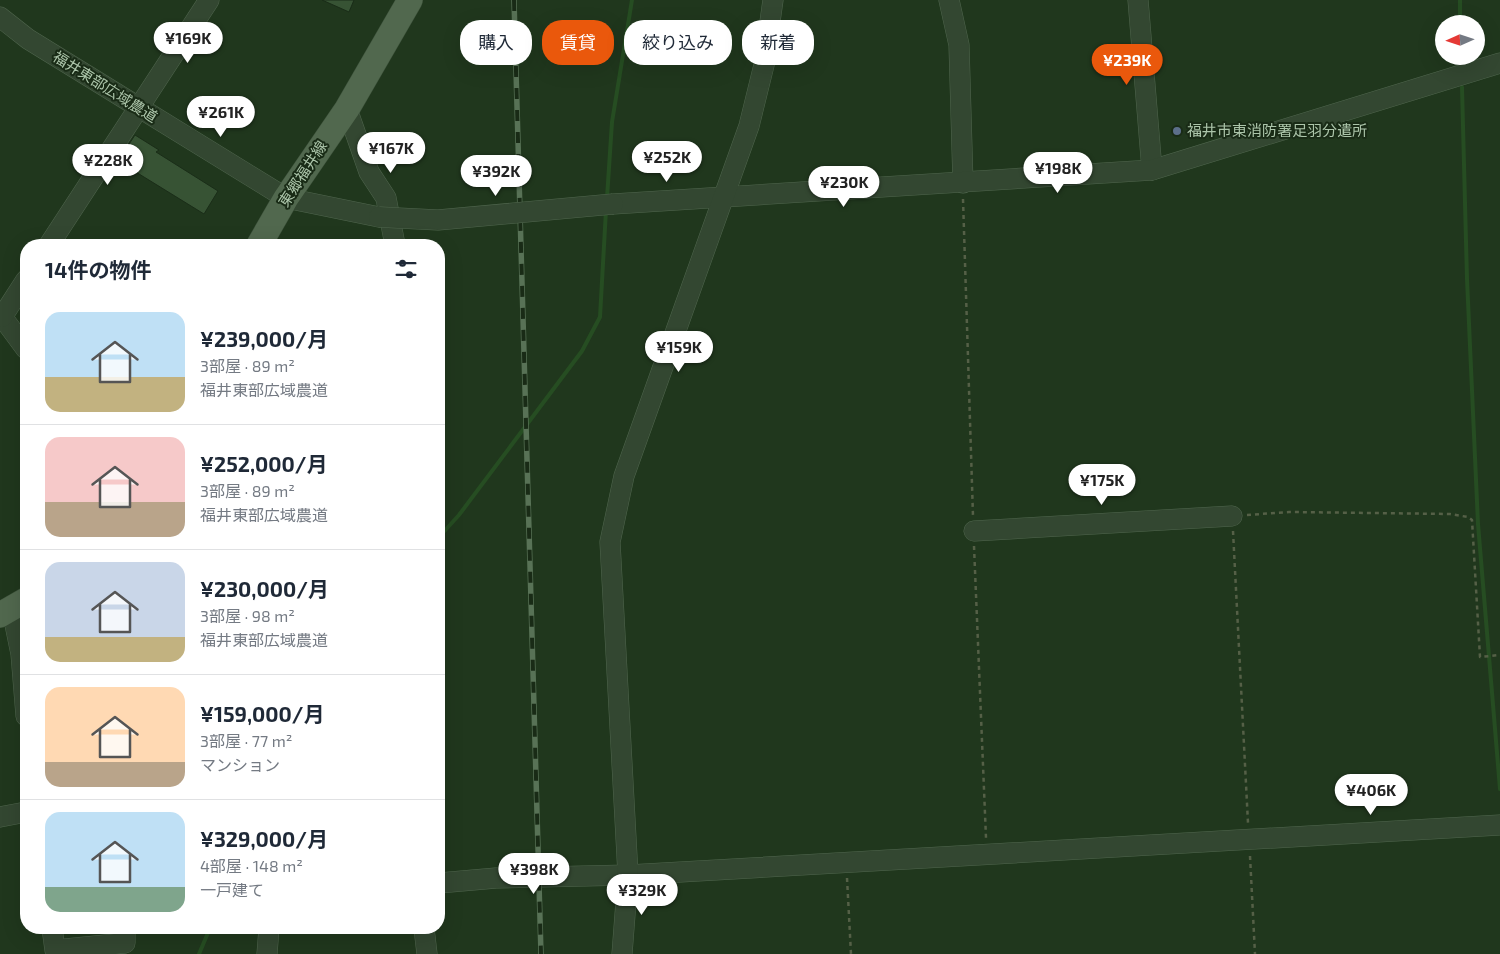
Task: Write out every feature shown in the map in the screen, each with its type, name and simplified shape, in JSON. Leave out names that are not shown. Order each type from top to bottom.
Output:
[{"type":"main road","name":"東郷福井線","points":[[262,239],[286,198],[347,109],[410,0]]},
{"type":"street","points":[[53,239],[209,0]]},
{"type":"street","points":[[622,954],[628,876],[610,542],[624,476],[749,126],[764,65],[773,0]]},
{"type":"street","points":[[949,0],[959,45],[962,183]]},
{"type":"street","points":[[1138,0],[1152,170]]},
{"type":"street","name":"福井東部広域農道","points":[[0,17],[28,39],[286,198],[379,217],[438,220],[613,204],[1152,170],[1500,63]]},
{"type":"street","points":[[347,109],[369,172],[386,198],[394,239]]},
{"type":"street","points":[[20,289],[1,316],[20,341]]},
{"type":"street","points":[[974,531],[1232,516]]},
{"type":"street","points":[[13,608],[20,648]]},
{"type":"street","points":[[0,817],[20,813]]},
{"type":"street","points":[[445,882],[496,878],[628,876],[1498,825]]},
{"type":"street","points":[[53,934],[55,950],[125,943],[125,934]]},
{"type":"street","points":[[267,954],[269,934]]},
{"type":"street","points":[[425,934],[427,954]]},
{"type":"path","points":[[1255,954],[1232,516],[1289,512],[1450,514],[1468,517],[1472,520],[1480,657],[1498,655]]},
{"type":"path","points":[[846,863],[852,954]]},
{"type":"building","points":[[322,0],[354,0],[349,12]]},
{"type":"building","points":[[135,135],[159,150],[156,152],[218,191],[204,214],[118,161]]},
{"type":"waterway","points":[[607,198],[612,122],[632,0]]},
{"type":"waterway","points":[[1460,0],[1460,15]]},
{"type":"waterway","points":[[1462,87],[1467,279],[1478,524],[1500,789]]},
{"type":"waterway","points":[[445,530],[459,515],[582,351],[600,317],[606,210]]},
{"type":"waterway","points":[[199,954],[207,934]]},
{"type":"railway","points":[[514,0],[541,954]]},
{"type":"place","name":"福井市東消防署足羽分遣所","points":[[1177,131]]}]
